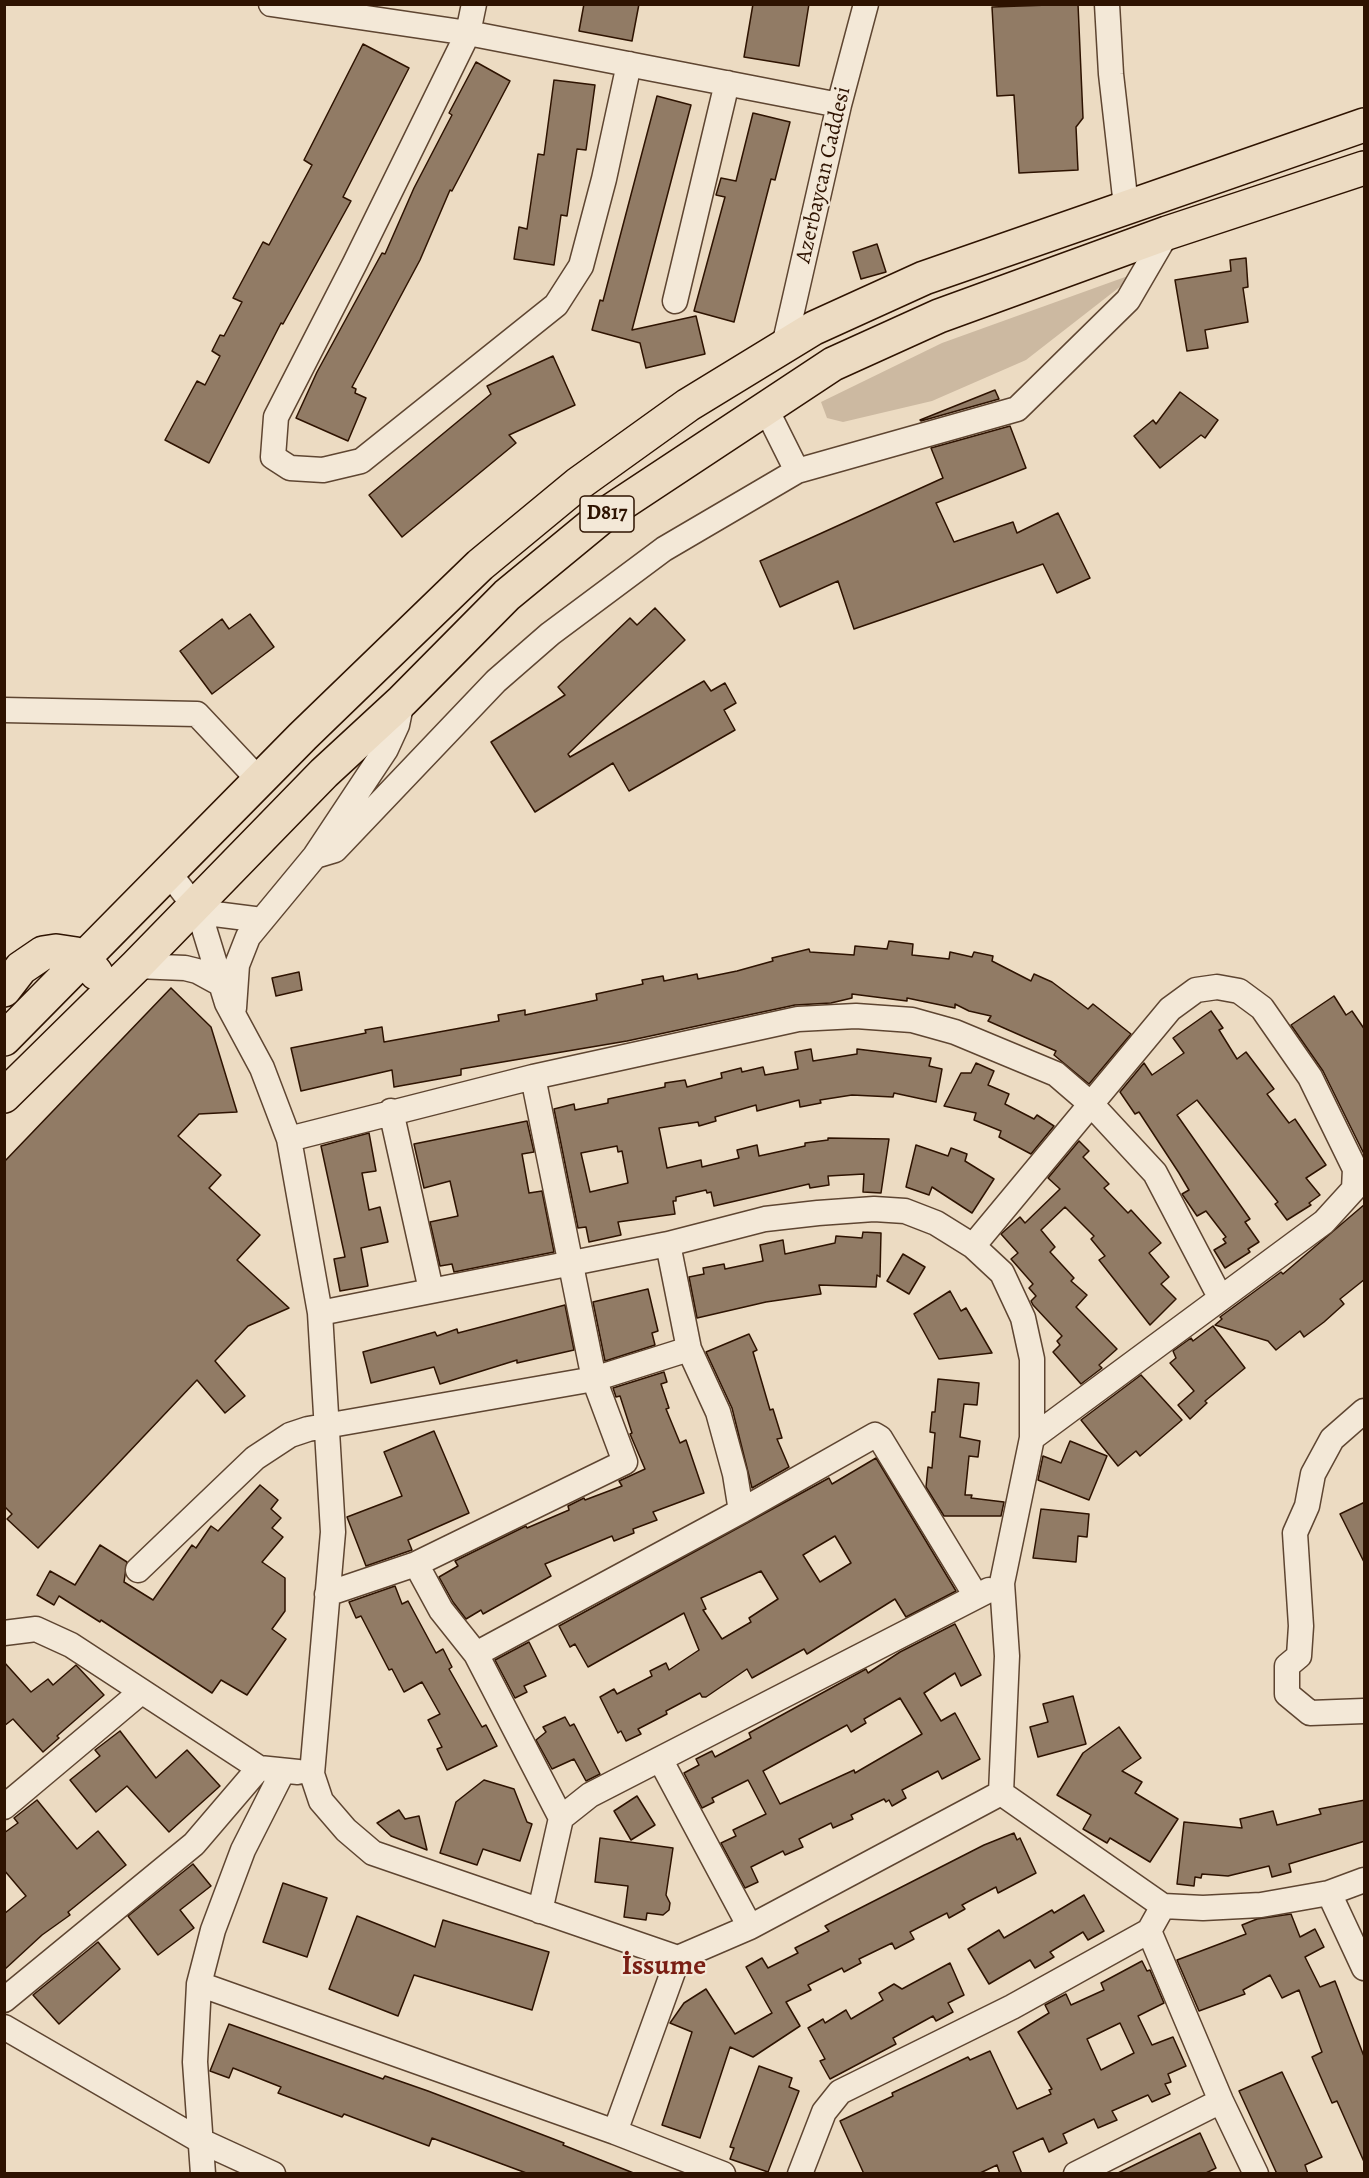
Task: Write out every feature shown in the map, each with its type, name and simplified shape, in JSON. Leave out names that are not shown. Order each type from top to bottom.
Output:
[{"type":"highway","name":"D817","points":[[4,1039],[259,780],[480,565],[578,484],[688,405],[814,328],[924,278],[1126,206],[1365,125]]},
{"type":"highway","name":"D817","points":[[4,1096],[196,908],[324,772],[402,701],[507,595],[603,516],[833,364],[939,316],[1167,233],[1365,168]]},
{"type":"highway","points":[[4,990],[21,968],[43,953],[66,952],[85,959],[110,992]]},
{"type":"street","points":[[271,4],[468,33],[839,105]]},
{"type":"street","points":[[474,4],[468,33],[355,264],[276,417],[273,457],[290,468],[323,470],[361,461],[556,305],[581,266],[604,179],[629,64]]},
{"type":"street","name":"Azerbaycan Caddesi","points":[[784,346],[839,105],[866,4]]},
{"type":"street","points":[[1107,4],[1111,74],[1126,206]]},
{"type":"street","points":[[675,301],[727,83]]},
{"type":"street","points":[[315,856],[335,850],[496,681],[550,634],[664,549],[797,471],[1017,409],[1128,300],[1167,233]]},
{"type":"street","points":[[766,410],[797,471]]},
{"type":"street","points":[[233,1011],[237,965],[248,937],[315,856],[386,749],[397,725],[402,701]]},
{"type":"street","points":[[4,710],[197,714],[234,750],[259,780]]},
{"type":"street","points":[[169,873],[196,908],[227,1003],[262,1068],[289,1139],[320,1313],[333,1532],[312,1774],[321,1801],[346,1830],[373,1852],[678,1958],[750,1928],[1000,1793]]},
{"type":"street","points":[[196,908],[262,920]]},
{"type":"street","points":[[136,966],[197,970],[219,983]]},
{"type":"street","points":[[973,1246],[1170,1009],[1196,990],[1217,987],[1239,991],[1262,1008],[1310,1077],[1355,1169],[1354,1189],[1324,1222],[1032,1438]]},
{"type":"street","points":[[289,1139],[391,1111],[533,1077],[798,1019],[856,1016],[912,1020],[955,1032],[1056,1074],[1092,1105],[1155,1173],[1220,1297]]},
{"type":"street","points":[[327,1594],[416,1564],[625,1462],[594,1379],[533,1077]]},
{"type":"street","points":[[391,1111],[431,1290]]},
{"type":"street","points":[[320,1313],[668,1244],[765,1219],[874,1209],[905,1211],[936,1223],[973,1246],[1002,1273],[1023,1318],[1032,1359],[1032,1438],[1002,1583],[1007,1656],[1000,1793]]},
{"type":"street","points":[[668,1244],[689,1349],[718,1412],[735,1474],[741,1511]]},
{"type":"street","points":[[138,1570],[272,1445],[290,1435],[327,1426],[594,1379],[689,1349]]},
{"type":"street","points":[[1365,1411],[1332,1439],[1313,1474],[1307,1506],[1295,1533],[1300,1626],[1299,1656],[1287,1666],[1287,1694],[1310,1713],[1365,1711]]},
{"type":"street","points":[[476,1654],[741,1511],[875,1435],[880,1438],[976,1596]]},
{"type":"street","points":[[416,1564],[441,1610],[476,1654],[561,1818]]},
{"type":"street","points":[[540,1911],[561,1818],[590,1796],[1002,1583]]},
{"type":"street","points":[[4,1633],[36,1629],[71,1645],[259,1768],[312,1774]]},
{"type":"street","points":[[4,1807],[141,1692]]},
{"type":"street","points":[[661,1761],[750,1928]]},
{"type":"street","points":[[4,2000],[194,1844],[259,1768]]},
{"type":"street","points":[[203,2174],[195,2062],[199,1984],[213,1930],[243,1850],[283,1771]]},
{"type":"street","points":[[1000,1793],[1163,1906],[1203,1908],[1261,1905],[1329,1893],[1365,1880]]},
{"type":"street","points":[[1329,1893],[1365,1968]]},
{"type":"street","points":[[800,2174],[824,2112],[840,2092],[1012,2007],[1149,1931],[1163,1906]]},
{"type":"street","points":[[1149,1931],[1221,2101],[1256,2174]]},
{"type":"street","points":[[615,2132],[678,1958]]},
{"type":"street","points":[[199,1984],[615,2132],[723,2174]]},
{"type":"street","points":[[4,2027],[201,2141],[273,2174]]},
{"type":"street","points":[[1076,2174],[1221,2101]]},
{"type":"shaded area","points":[[1139,272],[1026,360],[932,401],[843,422],[827,418],[821,402],[942,343]]},
{"type":"building","points":[[584,4],[639,4],[632,41],[579,31]]},
{"type":"building","points":[[753,4],[809,4],[799,66],[744,57]]},
{"type":"building","points":[[1078,4],[1083,118],[1076,127],[1078,170],[1019,173],[1014,95],[997,96],[992,7]]},
{"type":"building","points":[[363,44],[409,68],[343,197],[351,201],[283,324],[281,323],[209,463],[165,440],[197,381],[205,385],[220,356],[212,351],[220,335],[224,336],[242,302],[233,298],[263,242],[269,245],[312,165],[304,160]]},
{"type":"building","points":[[476,62],[510,81],[452,191],[450,190],[420,260],[352,387],[356,389],[355,393],[366,398],[348,441],[296,418],[317,372],[382,253],[385,254],[414,188],[452,115],[449,113]]},
{"type":"building","points":[[554,80],[595,85],[586,150],[577,149],[567,216],[561,215],[554,265],[514,259],[519,227],[527,229],[538,154],[544,155]]},
{"type":"building","points":[[657,96],[691,105],[632,330],[696,316],[705,354],[646,368],[640,343],[592,330],[600,300],[603,301]]},
{"type":"building","points":[[753,113],[790,122],[775,180],[771,179],[734,322],[694,311],[725,197],[716,195],[721,178],[736,181]]},
{"type":"building","points":[[877,244],[886,272],[861,279],[853,252]]},
{"type":"building","points":[[1246,258],[1248,287],[1243,288],[1248,322],[1205,330],[1208,348],[1187,351],[1175,280],[1231,271],[1230,260]]},
{"type":"building","points":[[553,356],[575,405],[509,435],[516,443],[402,537],[369,495],[491,394],[487,386]]},
{"type":"building","points":[[995,390],[999,399],[920,420]]},
{"type":"building","points":[[1180,392],[1218,420],[1205,438],[1201,435],[1160,468],[1134,436],[1153,420],[1156,424]]},
{"type":"building","points":[[1010,426],[1026,468],[936,503],[954,542],[1013,522],[1017,533],[1058,513],[1090,578],[1057,593],[1043,564],[854,629],[838,581],[780,607],[760,561],[943,478],[931,448]]},
{"type":"building","points":[[655,608],[685,640],[568,754],[570,757],[704,681],[711,691],[725,683],[736,703],[724,710],[735,730],[629,791],[613,763],[535,812],[491,742],[565,695],[558,687],[630,618],[637,625]]},
{"type":"building","points":[[250,614],[274,647],[212,694],[180,651],[222,619],[229,629]]},
{"type":"building","points":[[889,941],[913,944],[912,955],[949,959],[950,952],[972,957],[974,952],[993,956],[992,961],[1031,981],[1034,974],[1052,982],[1088,1009],[1093,1004],[1131,1034],[1089,1084],[1054,1055],[1056,1051],[988,1021],[991,1016],[969,1011],[955,1004],[955,1008],[907,998],[907,1001],[852,994],[852,998],[831,1003],[795,1005],[627,1041],[461,1069],[461,1075],[394,1087],[392,1070],[301,1091],[291,1048],[366,1033],[365,1030],[382,1027],[384,1042],[499,1021],[498,1015],[525,1010],[525,1015],[597,1000],[596,994],[643,984],[642,980],[663,976],[664,981],[697,974],[698,979],[737,971],[773,961],[772,958],[809,949],[810,952],[854,955],[855,946],[887,949]]},
{"type":"building","points":[[299,972],[302,990],[276,996],[272,978]]},
{"type":"building","points":[[171,988],[211,1027],[237,1112],[199,1114],[178,1136],[221,1175],[209,1188],[260,1235],[237,1260],[289,1308],[248,1326],[215,1361],[245,1396],[225,1413],[197,1380],[38,1548],[7,1519],[12,1514],[4,1506],[4,1162]]},
{"type":"building","points":[[1334,996],[1346,1015],[1352,1011],[1365,1030],[1365,1156],[1323,1071],[1291,1025]]},
{"type":"building","points":[[1211,1011],[1223,1028],[1219,1030],[1237,1059],[1246,1052],[1274,1089],[1267,1094],[1289,1123],[1295,1119],[1326,1165],[1306,1178],[1320,1195],[1309,1203],[1311,1205],[1287,1220],[1275,1204],[1278,1202],[1197,1100],[1177,1115],[1250,1219],[1245,1222],[1259,1242],[1248,1249],[1250,1252],[1225,1268],[1214,1250],[1226,1243],[1223,1239],[1226,1237],[1206,1211],[1197,1216],[1182,1194],[1189,1190],[1179,1173],[1139,1112],[1135,1114],[1120,1092],[1144,1063],[1152,1075],[1184,1053],[1173,1038]]},
{"type":"building","points":[[811,1049],[813,1061],[857,1054],[857,1049],[931,1058],[929,1066],[942,1069],[936,1102],[894,1093],[893,1097],[852,1095],[820,1100],[821,1103],[800,1107],[799,1100],[757,1111],[756,1105],[715,1117],[716,1121],[699,1126],[698,1122],[659,1128],[667,1168],[701,1160],[702,1167],[739,1158],[737,1150],[757,1145],[759,1156],[805,1146],[805,1143],[828,1140],[828,1138],[889,1139],[881,1193],[863,1192],[864,1174],[828,1176],[829,1185],[810,1188],[809,1184],[714,1206],[711,1192],[707,1193],[706,1190],[676,1197],[676,1201],[673,1201],[675,1214],[618,1222],[621,1235],[589,1242],[586,1227],[578,1228],[554,1109],[574,1104],[575,1110],[608,1103],[608,1099],[665,1087],[665,1083],[685,1080],[687,1087],[722,1078],[721,1073],[741,1068],[742,1072],[763,1067],[765,1075],[798,1069],[795,1052]],"holes":[[[617,1146],[618,1152],[622,1151],[628,1183],[590,1192],[581,1153]]]},
{"type":"building","points":[[976,1063],[994,1071],[988,1085],[1009,1094],[1005,1104],[1034,1119],[1037,1115],[1054,1126],[1031,1154],[999,1137],[1001,1131],[974,1120],[976,1113],[944,1106],[961,1073],[971,1073]]},
{"type":"building","points":[[527,1121],[534,1152],[522,1154],[529,1193],[542,1191],[554,1252],[454,1272],[452,1264],[440,1266],[430,1222],[458,1216],[450,1181],[424,1188],[414,1144]]},
{"type":"building","points":[[369,1133],[376,1171],[362,1173],[369,1210],[380,1207],[388,1242],[361,1248],[368,1286],[340,1291],[334,1259],[345,1257],[321,1146]]},
{"type":"building","points":[[1079,1141],[1089,1151],[1083,1157],[1109,1184],[1104,1188],[1128,1213],[1131,1210],[1161,1243],[1149,1253],[1169,1277],[1161,1284],[1176,1299],[1150,1325],[1099,1260],[1105,1256],[1091,1239],[1094,1236],[1065,1207],[1041,1230],[1055,1247],[1050,1252],[1074,1278],[1071,1281],[1087,1295],[1076,1307],[1117,1349],[1099,1365],[1102,1368],[1081,1384],[1053,1352],[1060,1345],[1057,1341],[1062,1336],[1033,1305],[1031,1301],[1036,1296],[1029,1288],[1033,1284],[1011,1259],[1018,1253],[1001,1234],[1020,1217],[1025,1223],[1060,1189],[1048,1178]]},
{"type":"building","points":[[916,1145],[948,1156],[951,1148],[967,1154],[965,1161],[994,1179],[972,1213],[932,1187],[929,1195],[906,1187]]},
{"type":"building","points":[[1365,1204],[1365,1279],[1340,1299],[1344,1304],[1324,1322],[1304,1337],[1300,1331],[1276,1350],[1268,1341],[1215,1325],[1222,1319],[1220,1317],[1281,1272],[1283,1274]]},
{"type":"building","points":[[863,1232],[881,1233],[880,1277],[877,1275],[876,1287],[819,1285],[821,1294],[766,1302],[697,1318],[689,1277],[704,1274],[703,1268],[724,1264],[725,1269],[763,1261],[760,1245],[783,1240],[785,1254],[835,1243],[836,1236],[862,1238]]},
{"type":"building","points":[[903,1254],[925,1267],[909,1294],[887,1281]]},
{"type":"building","points":[[648,1289],[658,1331],[652,1333],[655,1345],[605,1361],[593,1302]]},
{"type":"building","points":[[950,1291],[961,1311],[966,1308],[992,1353],[939,1359],[914,1314]]},
{"type":"building","points":[[565,1305],[574,1350],[517,1363],[517,1360],[440,1384],[434,1367],[371,1383],[363,1352],[435,1332],[437,1336],[457,1329],[458,1333]]},
{"type":"building","points":[[1213,1326],[1245,1368],[1205,1401],[1207,1403],[1190,1419],[1178,1405],[1194,1391],[1170,1363],[1176,1358],[1173,1351],[1191,1338],[1193,1341]]},
{"type":"building","points":[[749,1334],[757,1350],[753,1352],[770,1410],[773,1409],[782,1438],[777,1439],[789,1467],[752,1488],[732,1408],[706,1352]]},
{"type":"building","points":[[664,1372],[667,1382],[661,1384],[669,1408],[666,1409],[680,1443],[686,1440],[704,1493],[653,1512],[657,1520],[633,1529],[634,1533],[614,1541],[612,1536],[545,1564],[551,1576],[483,1614],[481,1610],[466,1619],[439,1577],[458,1566],[455,1561],[526,1526],[527,1528],[569,1510],[568,1506],[584,1498],[585,1500],[622,1486],[619,1481],[645,1469],[630,1434],[632,1433],[620,1396],[616,1397],[613,1388]]},
{"type":"building","points":[[1141,1375],[1182,1420],[1140,1456],[1136,1451],[1118,1466],[1081,1420]]},
{"type":"building","points":[[938,1379],[979,1383],[977,1405],[964,1404],[960,1437],[980,1441],[978,1457],[969,1456],[965,1495],[972,1495],[971,1498],[1004,1502],[1001,1516],[944,1516],[926,1487],[928,1467],[932,1468],[935,1433],[930,1432],[932,1412],[935,1412]]},
{"type":"building","points":[[434,1431],[469,1513],[408,1540],[412,1550],[366,1566],[347,1517],[402,1496],[384,1452]]},
{"type":"building","points":[[1070,1441],[1107,1456],[1089,1500],[1038,1480],[1043,1456],[1061,1463]]},
{"type":"building","points":[[876,1458],[956,1591],[906,1617],[895,1599],[807,1654],[804,1649],[752,1678],[747,1669],[706,1697],[702,1697],[700,1693],[638,1729],[641,1734],[626,1741],[621,1731],[618,1733],[600,1697],[614,1689],[617,1694],[652,1676],[650,1671],[666,1663],[669,1670],[699,1650],[684,1613],[588,1667],[575,1644],[570,1647],[559,1626],[829,1478],[832,1484]],"holes":[[[835,1536],[851,1563],[820,1582],[803,1555]],[[761,1571],[778,1599],[749,1618],[751,1622],[722,1639],[703,1610],[706,1609],[701,1598]]]},
{"type":"building","points":[[260,1485],[278,1500],[271,1509],[281,1518],[272,1528],[283,1537],[262,1562],[285,1578],[285,1611],[272,1629],[286,1639],[247,1695],[221,1680],[212,1693],[101,1620],[100,1622],[59,1596],[54,1605],[37,1595],[50,1571],[75,1585],[100,1545],[127,1562],[124,1582],[153,1600],[192,1545],[196,1548],[211,1526],[218,1531]]},
{"type":"building","points":[[1365,1502],[1365,1564],[1340,1514]]},
{"type":"building","points":[[1041,1509],[1089,1514],[1087,1537],[1078,1536],[1076,1562],[1033,1558]]},
{"type":"building","points":[[395,1586],[402,1604],[408,1601],[436,1653],[443,1649],[452,1667],[449,1669],[482,1727],[486,1725],[497,1746],[447,1770],[437,1749],[442,1747],[428,1720],[440,1714],[422,1682],[404,1692],[392,1669],[389,1670],[361,1616],[356,1618],[349,1602]]},
{"type":"building","points":[[955,1624],[981,1675],[961,1686],[955,1673],[924,1693],[941,1721],[955,1713],[980,1759],[942,1779],[938,1771],[902,1790],[906,1798],[892,1806],[889,1800],[886,1802],[884,1799],[851,1815],[853,1819],[833,1828],[831,1823],[799,1839],[803,1847],[785,1855],[783,1851],[751,1867],[758,1882],[745,1888],[721,1843],[736,1836],[733,1830],[766,1814],[748,1780],[712,1798],[714,1802],[702,1808],[684,1773],[699,1765],[696,1759],[712,1751],[715,1757],[751,1738],[749,1733],[866,1669],[868,1673],[900,1652]],"holes":[[[900,1698],[922,1734],[855,1773],[854,1770],[780,1804],[763,1771],[847,1725],[851,1732],[866,1723],[864,1719]]]},
{"type":"building","points":[[529,1642],[546,1676],[524,1686],[527,1692],[515,1698],[495,1660]]},
{"type":"building","points":[[4,1662],[31,1692],[48,1679],[53,1685],[76,1665],[104,1695],[57,1736],[59,1738],[43,1752],[13,1719],[4,1726]]},
{"type":"building","points":[[1073,1696],[1086,1744],[1038,1757],[1030,1727],[1048,1722],[1043,1704]]},
{"type":"building","points":[[565,1717],[570,1726],[574,1724],[600,1774],[586,1781],[574,1759],[552,1769],[536,1740],[546,1732],[543,1727]]},
{"type":"building","points":[[1119,1727],[1141,1758],[1122,1771],[1142,1782],[1135,1793],[1178,1819],[1150,1862],[1110,1838],[1107,1843],[1083,1829],[1091,1815],[1057,1795],[1083,1753]]},
{"type":"building","points":[[120,1731],[156,1778],[187,1750],[220,1786],[169,1832],[127,1786],[96,1812],[70,1780],[100,1756],[95,1750]]},
{"type":"building","points":[[484,1780],[514,1789],[527,1822],[532,1824],[520,1861],[483,1849],[477,1865],[440,1853],[456,1802]]},
{"type":"building","points":[[637,1796],[655,1825],[631,1840],[614,1811]]},
{"type":"building","points":[[37,1800],[77,1849],[98,1831],[126,1865],[68,1912],[70,1915],[42,1935],[4,1970],[4,1914],[26,1896],[4,1870],[4,1833],[18,1823],[14,1818]]},
{"type":"building","points":[[1365,1800],[1365,1841],[1289,1864],[1291,1872],[1272,1877],[1269,1866],[1228,1876],[1202,1874],[1201,1878],[1195,1877],[1194,1886],[1177,1884],[1184,1822],[1242,1828],[1240,1819],[1273,1811],[1277,1825],[1321,1814],[1319,1809]]},
{"type":"building","points":[[399,1810],[405,1819],[419,1816],[427,1850],[391,1836],[377,1823]]},
{"type":"building","points":[[1014,1833],[1017,1840],[1020,1838],[1036,1873],[998,1893],[996,1887],[962,1905],[965,1909],[949,1918],[947,1913],[910,1932],[914,1939],[895,1949],[892,1943],[859,1959],[861,1963],[844,1972],[842,1968],[808,1985],[811,1990],[786,2002],[800,2026],[753,2057],[730,2047],[700,2138],[662,2125],[692,2032],[670,2023],[684,2003],[706,1989],[735,2034],[772,2013],[746,1967],[762,1958],[768,1968],[798,1953],[795,1948],[829,1931],[825,1926],[984,1845]]},
{"type":"building","points":[[600,1838],[673,1848],[666,1895],[670,1903],[669,1910],[663,1915],[647,1913],[646,1920],[624,1917],[628,1886],[595,1882]]},
{"type":"building","points":[[193,1864],[211,1886],[180,1910],[194,1928],[158,1955],[128,1916]]},
{"type":"building","points":[[283,1883],[327,1898],[307,1957],[263,1942]]},
{"type":"building","points":[[1084,1895],[1104,1931],[1088,1940],[1083,1932],[1050,1952],[1054,1957],[1035,1968],[1030,1960],[989,1984],[968,1949],[999,1930],[1004,1938],[1052,1910],[1054,1913]]},
{"type":"building","points":[[1291,1914],[1300,1937],[1315,1929],[1324,1947],[1305,1957],[1320,1987],[1335,1981],[1365,2059],[1365,2164],[1337,2101],[1332,2103],[1312,2057],[1322,2052],[1299,1990],[1282,1998],[1270,1975],[1243,1990],[1245,1994],[1199,2011],[1177,1960],[1246,1934],[1242,1925],[1257,1919]]},
{"type":"building","points":[[357,1916],[435,1947],[443,1920],[549,1952],[532,2010],[414,1975],[398,2016],[329,1989]]},
{"type":"building","points":[[98,1942],[120,1969],[59,2024],[33,1995]]},
{"type":"building","points":[[1142,1961],[1147,1971],[1150,1970],[1164,2003],[1138,2016],[1152,2045],[1173,2037],[1186,2066],[1168,2074],[1171,2082],[1165,2084],[1170,2094],[1152,2102],[1148,2095],[1112,2111],[1117,2120],[1098,2128],[1094,2119],[1063,2134],[1067,2143],[1049,2152],[1043,2138],[1013,2152],[1022,2174],[1000,2174],[997,2165],[978,2174],[864,2174],[840,2121],[968,2057],[970,2060],[990,2051],[1017,2109],[1051,2094],[1049,2090],[1052,2089],[1018,2032],[1049,2013],[1045,2005],[1066,1994],[1071,2005],[1104,1990],[1101,1983]],"holes":[[[1120,2023],[1134,2053],[1101,2070],[1087,2039]]]},
{"type":"building","points":[[950,1963],[964,1995],[948,2003],[953,2012],[936,2021],[933,2016],[893,2038],[896,2044],[830,2079],[820,2061],[825,2059],[808,2028],[823,2019],[825,2023],[846,2010],[851,2019],[883,2000],[879,1993],[894,1984],[902,1989]]},
{"type":"building","points":[[229,2024],[383,2079],[385,2076],[428,2091],[564,2143],[563,2145],[636,2174],[529,2174],[432,2138],[429,2146],[344,2114],[342,2117],[278,2093],[281,2087],[233,2068],[229,2078],[210,2071]]},
{"type":"building","points":[[759,2066],[792,2078],[789,2087],[799,2091],[768,2172],[730,2159],[734,2148],[730,2147]]},
{"type":"building","points":[[1282,2072],[1322,2157],[1305,2165],[1308,2174],[1277,2174],[1239,2091]]},
{"type":"building","points":[[1200,2133],[1216,2168],[1204,2174],[1116,2174]]},
{"type":"district","name":"İssume","points":[[664,1967]]}]
